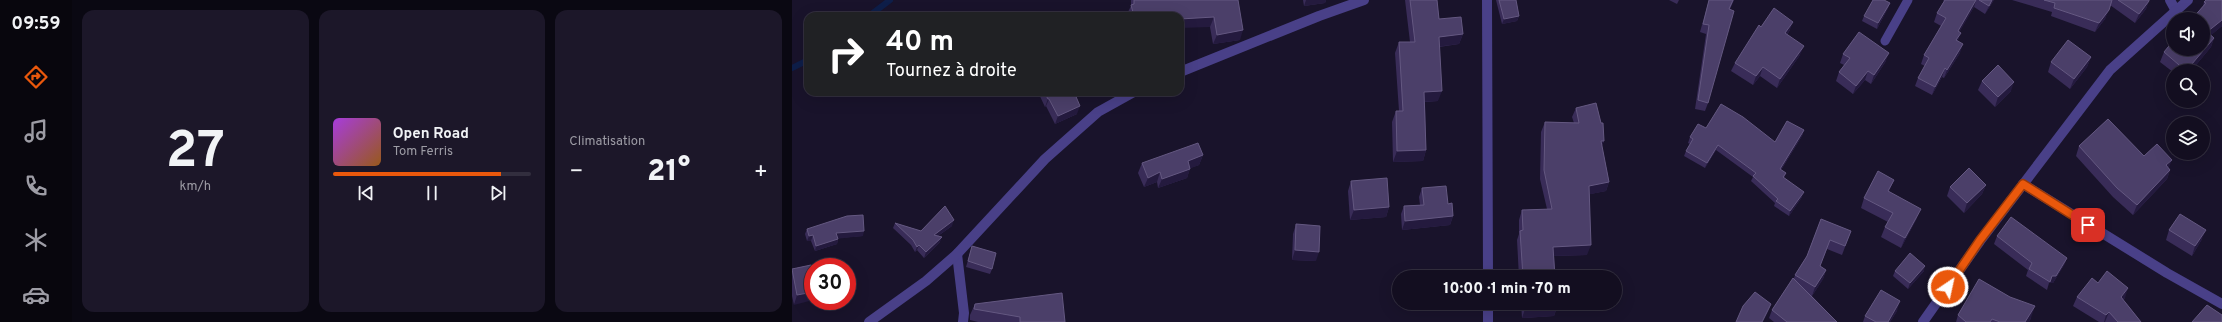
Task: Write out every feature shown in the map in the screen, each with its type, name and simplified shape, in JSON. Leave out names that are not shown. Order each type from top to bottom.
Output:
[{"type":"street","points":[[1184,70],[1319,16],[1364,0]]},
{"type":"street","points":[[1487,0],[1488,270]]},
{"type":"street","points":[[2170,0],[2176,11]]},
{"type":"street","points":[[1924,322],[1980,240],[2110,70],[2188,0]]},
{"type":"street","points":[[869,322],[926,281],[957,254],[1045,160],[1098,112],[1127,96]]},
{"type":"street","points":[[2023,184],[2167,273],[2222,304]]},
{"type":"street","points":[[957,254],[963,322]]},
{"type":"street","points":[[1488,310],[1488,322]]},
{"type":"lane","points":[[1885,41],[1908,0]]},
{"type":"building","points":[[1134,0],[1238,0],[1243,30],[1217,35],[1214,17],[1184,19],[1184,12],[1133,12],[1131,5],[1134,4]]},
{"type":"building","points":[[1410,0],[1437,0],[1439,19],[1461,17],[1463,34],[1439,37],[1442,91],[1424,92],[1426,150],[1397,151],[1396,111],[1403,111],[1399,42],[1415,42]]},
{"type":"building","points":[[1499,0],[1516,0],[1519,16],[1504,19]]},
{"type":"building","points":[[1709,0],[1733,0],[1729,9],[1734,11],[1708,103],[1698,100],[1709,25],[1703,24]]},
{"type":"building","points":[[1873,0],[1884,0],[1890,3],[1878,23],[1864,16]]},
{"type":"building","points":[[1945,0],[1976,0],[1958,31],[1961,33],[1956,40],[1963,44],[1947,70],[1945,68],[1935,87],[1918,78],[1929,58],[1924,55],[1946,18],[1937,13]]},
{"type":"building","points":[[1979,0],[1992,0],[1989,6]]},
{"type":"building","points":[[2044,0],[2112,0],[2109,10],[2099,23],[2054,8],[2055,3]]},
{"type":"building","points":[[2118,0],[2149,0],[2149,1],[2139,14]]},
{"type":"building","points":[[2206,0],[2222,0],[2222,20],[2210,30],[2210,12],[2198,12],[2206,3],[2204,2]]},
{"type":"building","points":[[1774,8],[1793,22],[1785,33],[1804,46],[1780,79],[1763,67],[1756,76],[1735,63],[1759,25],[1761,27]]},
{"type":"building","points":[[1859,32],[1889,53],[1874,75],[1868,71],[1856,86],[1839,72],[1850,58],[1843,54]]},
{"type":"building","points":[[2210,35],[2214,38],[2210,43]]},
{"type":"building","points":[[2068,40],[2091,57],[2074,79],[2051,62]]},
{"type":"building","points":[[2169,56],[2199,56],[2192,64],[2178,64]]},
{"type":"building","points":[[1998,65],[2014,82],[1998,97],[1982,81]]},
{"type":"building","points":[[1046,96],[1076,96],[1080,106],[1058,116]]},
{"type":"building","points":[[1596,103],[1601,123],[1603,123],[1604,141],[1601,141],[1609,182],[1589,186],[1591,245],[1553,247],[1555,270],[1523,270],[1520,231],[1523,230],[1522,210],[1552,209],[1544,170],[1545,122],[1579,123],[1576,108]]},
{"type":"building","points":[[1721,104],[1743,117],[1775,142],[1787,121],[1804,130],[1780,169],[1786,173],[1783,177],[1804,192],[1790,211],[1776,201],[1778,199],[1753,176],[1756,173],[1718,145],[1707,163],[1686,151],[1693,139],[1690,137],[1698,124],[1706,128]]},
{"type":"building","points":[[2108,119],[2144,156],[2157,144],[2166,154],[2166,160],[2172,160],[2166,165],[2170,170],[2137,205],[2117,188],[2079,146]]},
{"type":"building","points":[[1198,143],[1203,155],[1188,161],[1190,169],[1162,179],[1160,172],[1148,178],[1142,163]]},
{"type":"building","points":[[1969,168],[1986,185],[1967,203],[1950,187]]},
{"type":"building","points":[[1878,171],[1894,180],[1888,191],[1921,209],[1905,238],[1885,227],[1893,213],[1864,198]]},
{"type":"building","points":[[1387,178],[1389,207],[1354,210],[1351,181]]},
{"type":"building","points":[[1446,186],[1448,204],[1452,203],[1453,216],[1405,221],[1404,206],[1424,205],[1422,188]]},
{"type":"building","points":[[945,206],[954,220],[934,235],[942,237],[926,252],[919,245],[917,247],[913,240],[895,223],[921,231]]},
{"type":"building","points":[[2180,214],[2206,230],[2195,246],[2169,230]]},
{"type":"building","points":[[863,215],[864,231],[836,233],[838,239],[816,246],[813,235],[809,236],[807,229],[847,216]]},
{"type":"building","points":[[2011,217],[2067,258],[2056,276],[2052,276],[2050,282],[2029,269],[2032,263],[1997,236]]},
{"type":"building","points":[[1821,219],[1851,231],[1845,246],[1830,240],[1820,266],[1826,270],[1815,287],[1795,275],[1807,256]]},
{"type":"building","points":[[1296,224],[1320,226],[1319,252],[1295,250]]},
{"type":"building","points":[[972,246],[996,253],[992,269],[968,261]]},
{"type":"building","points":[[1910,253],[1925,266],[1910,283],[1895,271]]},
{"type":"building","points":[[804,266],[804,294],[797,295],[792,269]]},
{"type":"building","points":[[2107,271],[2128,288],[2121,297],[2141,322],[2118,322],[2109,312],[2106,315],[2077,297],[2092,278],[2098,283]]},
{"type":"building","points":[[1793,278],[1837,322],[1787,322],[1772,310]]},
{"type":"building","points":[[1979,279],[2010,297],[2035,306],[2025,322],[2000,322],[1992,319],[1990,322],[1966,322],[1958,315]]},
{"type":"building","points":[[1881,290],[1900,301],[1888,322],[1876,322],[1865,316]]},
{"type":"building","points":[[1755,292],[1771,304],[1762,322],[1736,322],[1743,306]]},
{"type":"building","points":[[1062,293],[1065,322],[1020,322],[1020,317],[974,309],[975,304]]},
{"type":"building","points":[[2207,305],[2222,315],[2222,322],[2192,322]]},
{"type":"waterway","points":[[874,12],[890,0]]},
{"type":"waterway","points":[[792,68],[804,62]]},
{"type":"route","points":[[1948,287],[1980,240],[2023,184],[2088,225]]}]
